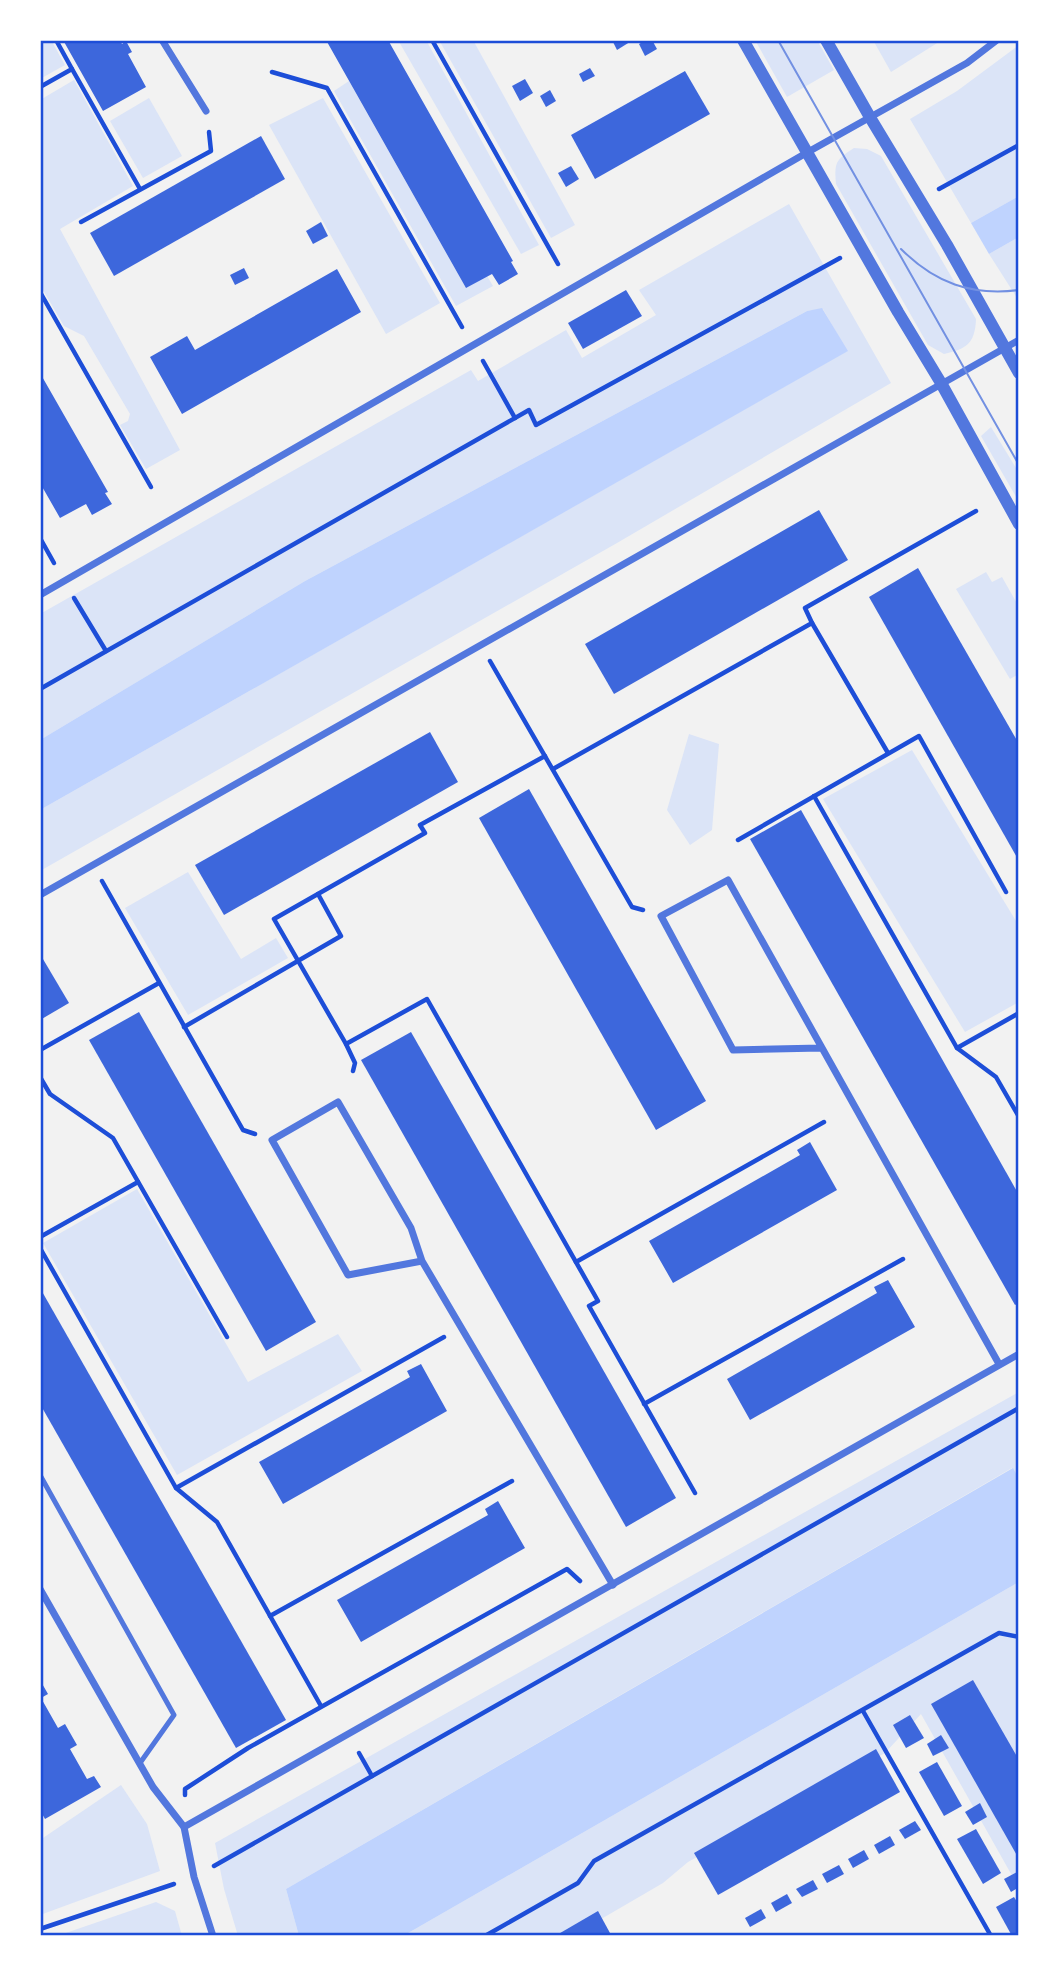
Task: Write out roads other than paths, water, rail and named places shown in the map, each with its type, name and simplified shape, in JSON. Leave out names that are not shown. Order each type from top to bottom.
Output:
[{"type":"street","points":[[162,40],[206,111]]},
{"type":"street","points":[[743,40],[1019,524]]},
{"type":"street","points":[[826,40],[1019,373]]},
{"type":"street","points":[[40,595],[808,152],[871,119],[967,63],[997,40]]},
{"type":"street","points":[[40,895],[1019,340]]},
{"type":"street","points":[[821,1048],[733,1050],[661,916],[728,880],[999,1364]]},
{"type":"street","points":[[422,1261],[348,1275],[272,1140],[338,1102],[411,1228],[422,1261],[613,1585]]},
{"type":"street","points":[[184,1827],[1019,1354]]},
{"type":"street","points":[[40,1589],[153,1787],[184,1827],[194,1877],[213,1936]]},
{"type":"lane","points":[[40,1475],[174,1715],[140,1763]]},
{"type":"water","points":[[1019,196],[1019,237],[989,254],[971,223]]},
{"type":"water","points":[[822,308],[848,351],[40,810],[40,740],[305,581],[807,311]]},
{"type":"water","points":[[1013,1468],[1019,1479],[1019,1582],[403,1936],[299,1936],[286,1889]]},
{"type":"tram line","points":[[778,40],[1019,465]]},
{"type":"tram line","points":[[901,249],[927,271],[955,284],[985,291],[1019,290]]},
{"type":"tram line","points":[[1019,358],[1019,409]]}]
